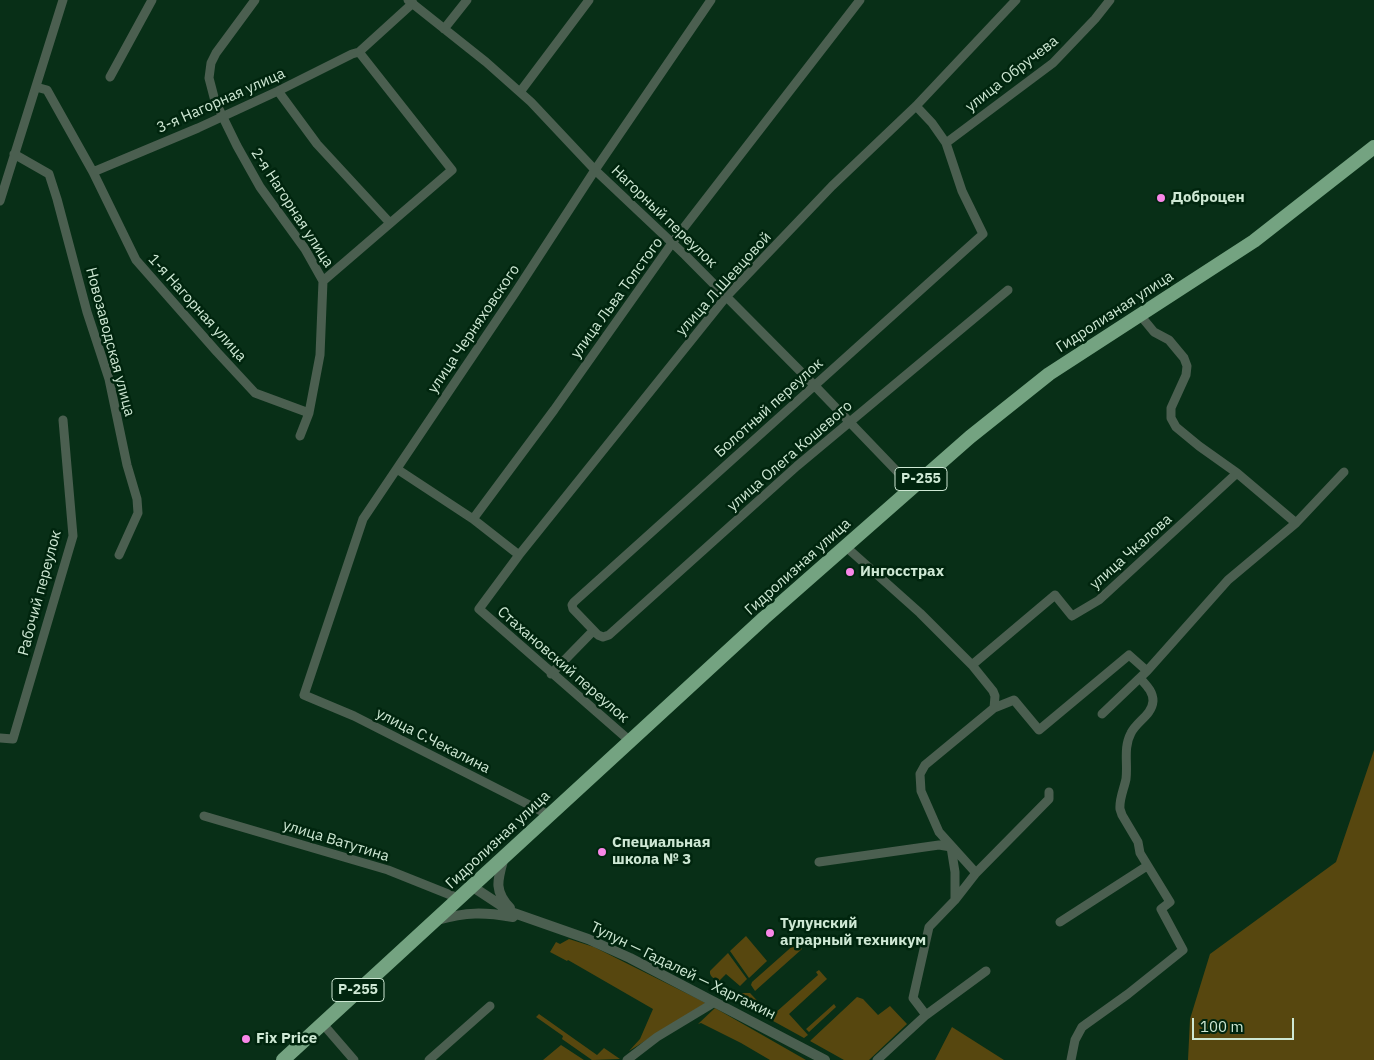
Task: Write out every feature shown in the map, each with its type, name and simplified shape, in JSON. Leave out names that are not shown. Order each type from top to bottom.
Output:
[{"type":"highway","name":"Гидролизная улица","points":[[283,1060],[845,546],[970,437],[1038,381],[1254,241],[1374,147]]},
{"type":"street","points":[[0,201],[63,0]]},
{"type":"street","points":[[110,77],[152,0]]},
{"type":"street","name":"2-я Нагорная улица","points":[[255,0],[216,52],[209,70],[215,101],[237,146],[260,187],[305,249],[323,281],[320,356],[308,412],[300,436]]},
{"type":"street","points":[[444,29],[467,0]]},
{"type":"street","points":[[520,92],[589,0]]},
{"type":"street","name":"улица Черняховского","points":[[304,696],[363,519],[595,170],[711,0]]},
{"type":"street","name":"улица Льва Толстого","points":[[473,519],[554,410],[672,243],[860,0]]},
{"type":"street","name":"улица Л.Шевцовой","points":[[479,609],[518,555],[726,297],[832,186],[916,106],[1016,0]]},
{"type":"street","name":"улица Обручева","points":[[946,143],[1053,63],[1095,19],[1110,0]]},
{"type":"street","name":"Нагорный переулок","points":[[411,2],[520,92],[595,170],[672,243],[814,385],[912,487]]},
{"type":"street","name":"3-я Нагорная улица","points":[[93,172],[222,117],[352,54],[360,52],[411,2]]},
{"type":"street","points":[[323,281],[452,170],[360,52]]},
{"type":"street","name":"1-я Нагорная улица","points":[[36,87],[46,90],[93,172],[136,260],[255,393],[308,412]]},
{"type":"street","points":[[278,91],[318,144],[390,223]]},
{"type":"street","points":[[916,106],[932,123],[946,143]]},
{"type":"street","name":"Болотный переулок","points":[[593,631],[573,609],[574,602],[983,234],[962,191],[946,143]]},
{"type":"street","name":"Новозаводская улица","points":[[14,154],[49,174],[87,312],[109,379],[127,465],[137,499],[138,513],[119,556]]},
{"type":"street","name":"улица Олега Кошевого","points":[[593,631],[600,637],[609,635],[797,466],[1008,290]]},
{"type":"street","points":[[1140,315],[1154,332],[1169,340],[1186,362],[1186,375],[1171,408],[1170,413],[1173,423],[1199,446],[1237,473],[1296,523]]},
{"type":"street","name":"Рабочий переулок","points":[[0,738],[13,739],[73,536],[63,420]]},
{"type":"street","points":[[397,469],[473,519],[518,555]]},
{"type":"street","points":[[1102,714],[1147,671],[1228,580],[1296,523],[1344,472]]},
{"type":"street","name":"улица Чкалова","points":[[972,665],[1055,595],[1072,616],[1100,600],[1237,473]]},
{"type":"street","points":[[845,546],[920,613],[972,665],[993,691],[994,708]]},
{"type":"street","name":"Стахановский переулок","points":[[479,609],[551,674],[630,741]]},
{"type":"street","points":[[551,674],[593,631]]},
{"type":"street","points":[[976,873],[939,832],[924,799],[919,782],[922,769],[930,760],[994,708],[1014,700],[1039,730],[1129,655],[1147,671]]},
{"type":"street","points":[[1071,1060],[1075,1040],[1082,1026],[1128,994],[1183,950],[1161,908],[1170,902],[1140,852],[1138,842],[1122,815],[1120,804],[1126,777],[1125,757],[1129,738],[1131,732],[1150,710],[1152,704],[1152,694],[1140,678]]},
{"type":"street","name":"улица С.Чекалина","points":[[304,696],[354,716],[549,815]]},
{"type":"street","points":[[926,1015],[913,998],[927,932],[932,923],[955,900],[976,873],[1049,798],[1049,792]]},
{"type":"street","name":"улица Ватутина","points":[[204,816],[388,870],[458,898]]},
{"type":"street","points":[[818,862],[939,845],[951,847]]},
{"type":"street","points":[[951,847],[955,872],[955,900]]},
{"type":"street","points":[[504,857],[498,878],[499,893],[507,904],[521,916]]},
{"type":"street","points":[[1060,922],[1148,866]]},
{"type":"street","name":"Тулун — Гадалей — Харгажин","points":[[473,887],[505,909],[588,939],[630,958],[825,1060]]},
{"type":"street","points":[[433,921],[461,914],[481,913],[537,921]]},
{"type":"street","points":[[877,1060],[926,1015],[986,971]]},
{"type":"street","points":[[627,1060],[657,1037],[715,1002]]},
{"type":"street","points":[[429,1060],[490,1006]]},
{"type":"street","points":[[322,1023],[354,1060]]},
{"type":"shaded area","points":[[1374,750],[1374,1060],[1188,1060],[1190,1019],[1210,954],[1336,862]]},
{"type":"shaded area","points":[[746,936],[767,961],[749,978],[730,951]]},
{"type":"shaded area","points":[[569,939],[594,947],[706,1003],[629,1051],[640,1039],[653,1009],[568,960],[550,952],[556,942],[560,944]]},
{"type":"shaded area","points":[[796,943],[802,949],[755,991],[751,985],[752,982]]},
{"type":"shaded area","points":[[728,953],[747,979],[740,986],[726,974],[719,981],[710,975],[710,971]]},
{"type":"shaded area","points":[[819,970],[827,979],[789,1014],[808,1035],[804,1038],[735,1000],[740,993],[750,993],[768,1012],[775,1013],[818,975],[816,972]]},
{"type":"shaded area","points":[[857,997],[863,999],[878,1015],[890,1006],[907,1024],[869,1060],[844,1060],[810,1041]]},
{"type":"shaded area","points":[[834,1004],[836,1007],[809,1032],[806,1029]]},
{"type":"shaded area","points":[[715,1008],[806,1060],[770,1060],[701,1023],[698,1024]]},
{"type":"shaded area","points":[[539,1014],[597,1055],[604,1048],[620,1059],[592,1060],[562,1039],[563,1036],[536,1017]]},
{"type":"shaded area","points":[[952,1027],[1004,1060],[935,1060]]},
{"type":"shaded area","points":[[561,1045],[584,1060],[543,1060]]},
{"type":"place","name":"Доброцен","points":[[1161,198]]},
{"type":"place","name":"Ингосстрах","points":[[850,572]]},
{"type":"place","name":"Специальная школа № 3","points":[[602,852]]},
{"type":"place","name":"Тулунский аграрный техникум","points":[[770,933]]},
{"type":"place","name":"Fix Price","points":[[246,1039]]}]
